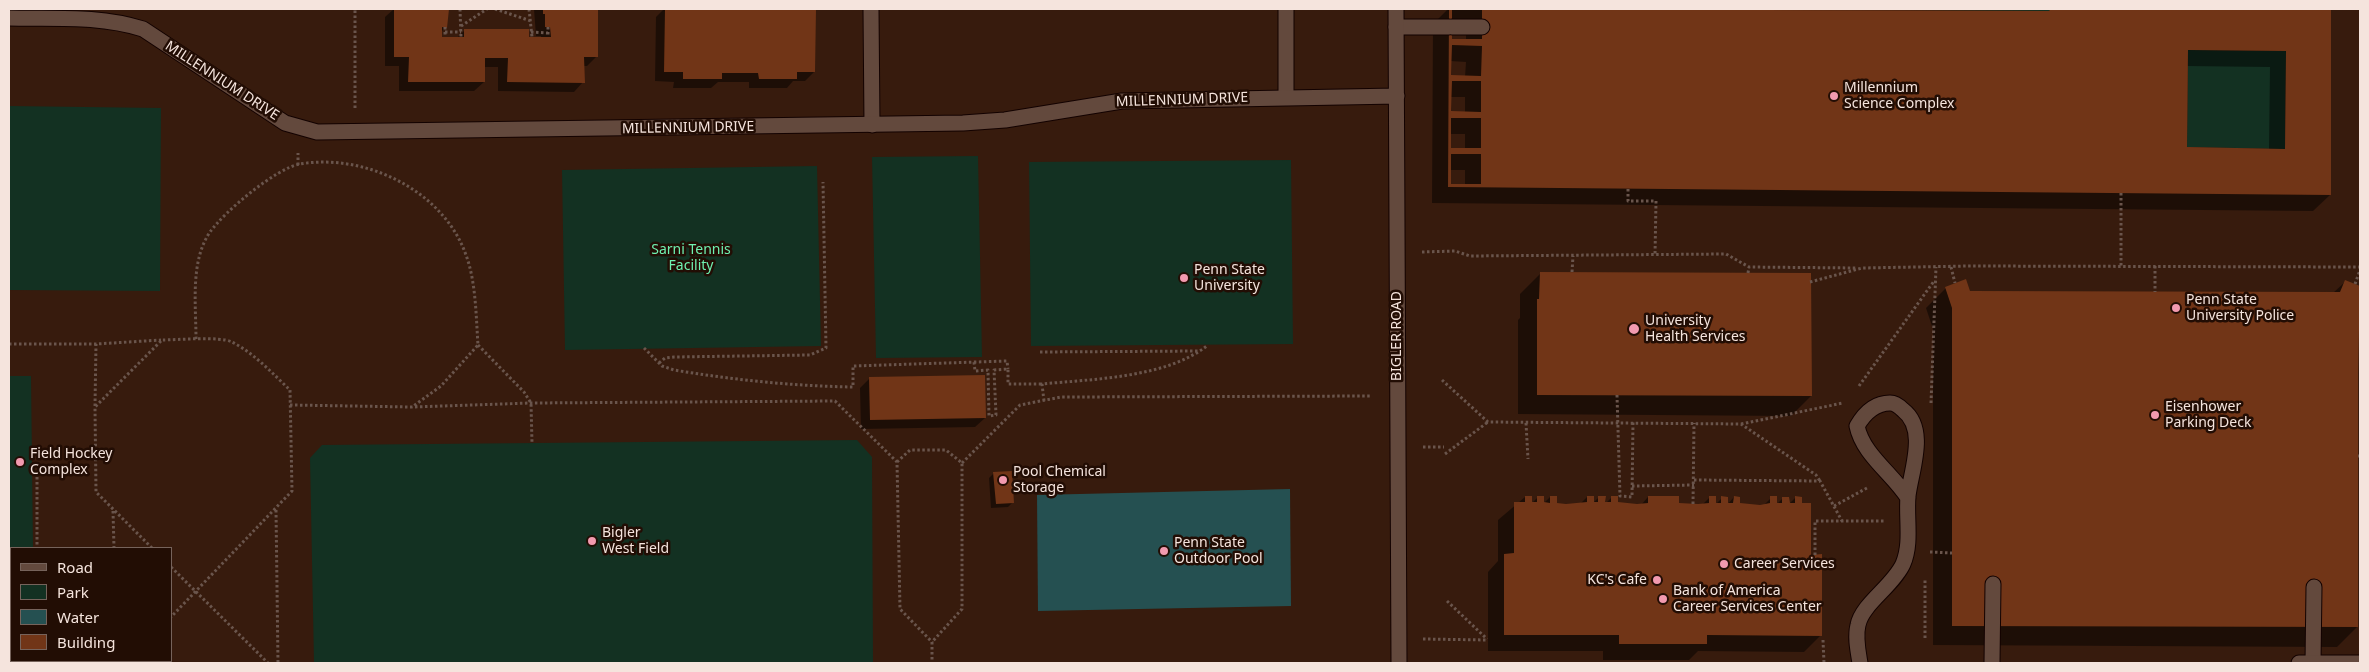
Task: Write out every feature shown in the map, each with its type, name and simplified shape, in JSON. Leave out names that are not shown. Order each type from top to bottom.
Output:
[{"type":"street","points":[[871,9],[872,125]]},
{"type":"street","points":[[1286,9],[1286,97]]},
{"type":"street","name":"BIGLER ROAD","points":[[1396,9],[1399,663]]},
{"type":"street","name":"MILLENNIUM DRIVE","points":[[9,18],[101,19],[122,22],[143,29],[285,123],[317,132],[872,125],[1005,120],[1122,101],[1397,96]]},
{"type":"street","points":[[1396,27],[1482,27]]},
{"type":"street","points":[[1860,663],[1858,624],[1863,612],[1888,587],[1904,563],[1907,548],[1908,498],[1915,457],[1915,427],[1910,415],[1892,403],[1882,404],[1872,408],[1862,416],[1857,426],[1859,437],[1866,449],[1892,475],[1908,498]]},
{"type":"street","points":[[1992,584],[1992,663]]},
{"type":"street","points":[[2314,587],[2314,663]]},
{"type":"street","points":[[2299,663],[2360,663]]},
{"type":"path","points":[[355,9],[355,166]]},
{"type":"path","points":[[460,9],[462,37]]},
{"type":"path","points":[[461,26],[487,9]]},
{"type":"path","points":[[495,9],[531,21]]},
{"type":"path","points":[[529,9],[532,37]]},
{"type":"path","points":[[445,27],[445,37]]},
{"type":"path","points":[[548,27],[548,38]]},
{"type":"path","points":[[445,32],[461,32]]},
{"type":"path","points":[[531,32],[548,33]]},
{"type":"path","points":[[196,339],[196,278],[200,255],[210,232],[240,200],[279,174],[298,164],[322,163],[369,168],[388,175],[421,194],[436,209],[459,239],[467,256],[474,299],[478,345],[524,392],[531,403],[532,443]]},
{"type":"path","points":[[659,363],[665,358],[674,357],[810,354],[826,348],[823,182]]},
{"type":"path","points":[[1628,189],[1628,201],[1656,202],[1655,255]]},
{"type":"path","points":[[2121,193],[2121,266]]},
{"type":"path","points":[[1419,253],[1455,251],[1470,256],[1726,254],[1749,267],[2155,266],[2360,269],[2355,284]]},
{"type":"path","points":[[1572,272],[1573,256]]},
{"type":"path","points":[[2155,266],[2155,292]]},
{"type":"path","points":[[1748,274],[1749,267]]},
{"type":"path","points":[[1950,267],[1955,284]]},
{"type":"path","points":[[1810,282],[1862,268]]},
{"type":"path","points":[[1930,412],[1936,268]]},
{"type":"path","points":[[1856,390],[1935,280]]},
{"type":"path","points":[[9,344],[96,344],[196,339],[231,341],[262,364],[290,390],[292,491],[172,616]]},
{"type":"path","points":[[95,407],[162,340]]},
{"type":"path","points":[[96,344],[96,492],[151,547]]},
{"type":"path","points":[[412,407],[440,386],[478,345]]},
{"type":"path","points":[[644,348],[659,363],[674,370],[758,382],[853,387],[853,366],[1007,362],[1008,384],[1042,384],[1150,370],[1177,362],[1208,345]]},
{"type":"path","points":[[1040,352],[1200,351]]},
{"type":"path","points":[[974,362],[975,371],[988,370],[989,416],[996,416],[994,370],[1008,369]]},
{"type":"path","points":[[1442,380],[1488,422]]},
{"type":"path","points":[[1042,384],[1044,401]]},
{"type":"path","points":[[1617,395],[1620,496],[1624,497],[1632,497],[1633,422]]},
{"type":"path","points":[[932,663],[932,642],[962,609],[962,463],[1020,405],[1061,397],[1371,396]]},
{"type":"path","points":[[290,405],[412,407],[531,403],[836,401],[897,462],[900,609],[932,642]]},
{"type":"path","points":[[1444,454],[1488,422],[1741,424],[1844,403]]},
{"type":"path","points":[[1526,423],[1528,458]]},
{"type":"path","points":[[1694,423],[1694,504]]},
{"type":"path","points":[[1741,424],[1816,475],[1842,521]]},
{"type":"path","points":[[897,462],[910,450],[946,450],[962,463]]},
{"type":"path","points":[[37,477],[37,547]]},
{"type":"path","points":[[1694,480],[1820,481]]},
{"type":"path","points":[[1632,486],[1694,485]]},
{"type":"path","points":[[1624,497],[1624,502]]},
{"type":"path","points":[[1834,506],[1849,498]]},
{"type":"path","points":[[276,509],[278,663]]},
{"type":"path","points":[[113,511],[114,547]]},
{"type":"path","points":[[1815,555],[1813,546],[1814,521],[1888,521],[1888,527]]},
{"type":"path","points":[[1928,552],[1952,553]]},
{"type":"path","points":[[172,569],[268,663]]},
{"type":"path","points":[[1925,577],[1925,638]]},
{"type":"path","points":[[1447,601],[1487,640],[1448,639]]},
{"type":"path","points":[[1824,640],[1824,663]]},
{"type":"shaded area","name":"Penn State University","points":[[9,9],[2360,9],[2360,663],[9,663]]},
{"type":"green space","points":[[1765,9],[2051,9],[2049,11]]},
{"type":"green space","points":[[2188,50],[2286,51],[2285,149],[2187,147]]},
{"type":"green space","points":[[9,106],[161,108],[160,291],[9,290]]},
{"type":"green space","points":[[978,156],[982,357],[876,358],[872,157]]},
{"type":"green space","points":[[1291,160],[1293,344],[1031,346],[1029,162]]},
{"type":"green space","name":"Sarni Tennis Facility","points":[[817,166],[821,346],[565,350],[562,170]]},
{"type":"green space","name":"Field Hockey Complex","points":[[9,376],[31,376],[33,547],[10,547],[10,662],[35,663],[9,663]]},
{"type":"green space","name":"Bigler West Field","points":[[857,440],[872,457],[873,663],[314,663],[310,458],[322,445]]},
{"type":"water","name":"Penn State Outdoor Pool","points":[[1290,489],[1291,606],[1038,611],[1037,495]]},
{"type":"building","points":[[394,9],[449,9],[447,28],[442,27],[442,37],[464,37],[464,29],[529,29],[529,37],[551,37],[550,27],[545,27],[543,9],[598,9],[598,57],[584,57],[585,83],[507,82],[508,58],[485,58],[485,82],[408,82],[409,57],[394,57]]},
{"type":"building","points":[[665,9],[816,9],[815,72],[797,72],[797,79],[759,79],[758,73],[722,73],[722,79],[683,79],[683,72],[664,72]]},
{"type":"building","name":"Millennium Science Complex","points":[[1449,9],[1452,9],[1452,39],[1482,39],[1482,9],[2049,11],[2051,9],[2331,9],[2331,195],[1448,187]],"holes":[[[1452,45],[1482,46],[1481,76],[1451,75]],[[2188,50],[2286,51],[2285,149],[2187,147]],[[1452,81],[1481,81],[1481,112],[1451,111]],[[1451,118],[1481,118],[1481,148],[1451,148]],[[1451,154],[1481,154],[1481,184],[1451,184]]]},
{"type":"building","points":[[1540,272],[1811,273],[1812,396],[1537,395],[1537,299],[1539,299]]},
{"type":"building","name":"Eisenhower Parking Deck","points":[[1966,279],[1970,291],[2340,292],[2345,280],[2360,286],[2358,627],[1952,626],[1952,308],[1945,287]]},
{"type":"building","points":[[985,375],[986,418],[870,420],[869,377]]},
{"type":"building","name":"Pool Chemical Storage","points":[[1012,471],[1014,503],[996,504],[993,472]]},
{"type":"building","name":"Bank of America Career Services Center","points":[[1525,496],[1532,496],[1532,502],[1537,502],[1537,496],[1544,496],[1544,502],[1550,503],[1550,496],[1557,496],[1557,503],[1566,504],[1587,502],[1587,496],[1594,496],[1594,502],[1598,502],[1598,496],[1606,496],[1605,502],[1611,502],[1611,496],[1618,496],[1618,502],[1637,504],[1648,503],[1648,496],[1679,496],[1679,503],[1698,504],[1709,503],[1709,496],[1716,496],[1716,503],[1721,503],[1721,496],[1728,497],[1728,503],[1733,503],[1734,496],[1740,497],[1740,503],[1760,505],[1770,503],[1770,496],[1777,496],[1777,503],[1782,503],[1782,497],[1789,497],[1790,503],[1795,503],[1795,496],[1802,497],[1802,503],[1811,503],[1811,555],[1822,554],[1822,636],[1707,635],[1707,644],[1619,644],[1619,635],[1504,635],[1504,554],[1514,553],[1514,502],[1525,502]]},
{"type":"place","name":"Millennium Science Complex","points":[[1834,96]]},
{"type":"place","name":"Penn State University","points":[[1184,278]]},
{"type":"place","name":"Penn State University Police","points":[[2176,308]]},
{"type":"place","name":"University Health Services","points":[[1634,329]]},
{"type":"place","name":"Eisenhower Parking Deck","points":[[2155,415]]},
{"type":"place","name":"Field Hockey Complex","points":[[20,462]]},
{"type":"place","name":"Pool Chemical Storage","points":[[1003,480]]},
{"type":"place","name":"Bigler West Field","points":[[592,541]]},
{"type":"place","name":"Penn State Outdoor Pool","points":[[1164,551]]},
{"type":"place","name":"Career Services","points":[[1724,564]]},
{"type":"place","name":"KC's Cafe","points":[[1657,580]]},
{"type":"place","name":"Bank of America Career Services Center","points":[[1663,599]]}]
